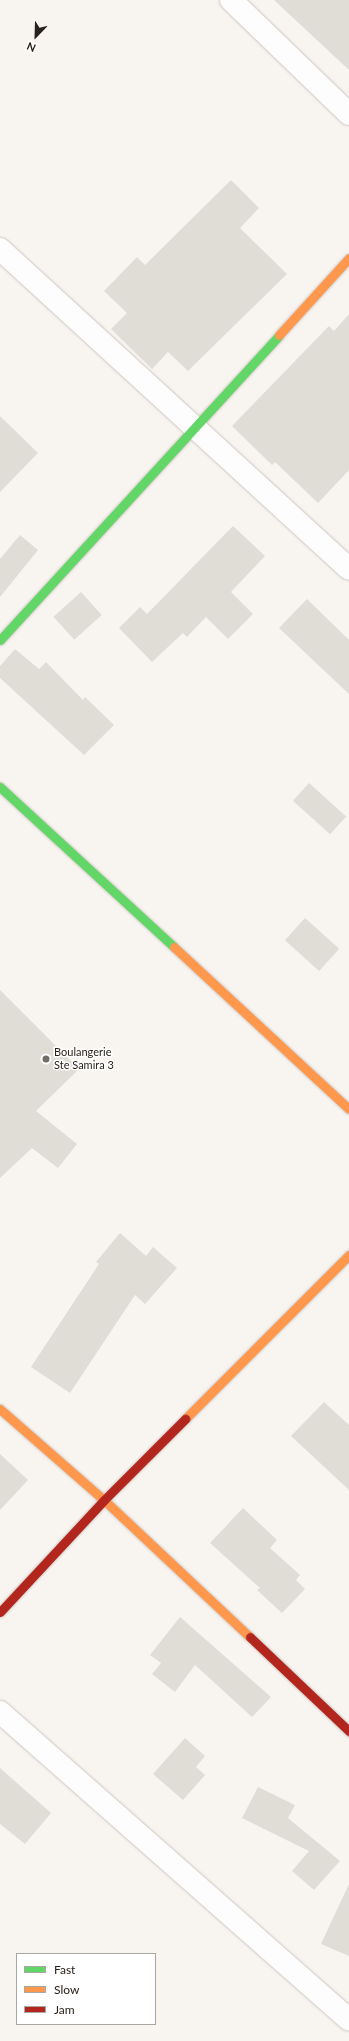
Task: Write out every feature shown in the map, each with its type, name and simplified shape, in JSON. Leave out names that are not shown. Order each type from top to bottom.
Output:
[{"type":"street","points":[[230,0],[349,114]]},
{"type":"street","points":[[0,249],[349,568]]},
{"type":"street","points":[[0,640],[349,258]]},
{"type":"street","points":[[0,787],[349,1109]]},
{"type":"street","points":[[0,1612],[104,1500],[349,1255]]},
{"type":"street","points":[[0,1409],[104,1500],[349,1730]]},
{"type":"street","points":[[0,1712],[349,2020]]},
{"type":"building","points":[[274,0],[349,0],[349,70]]},
{"type":"building","points":[[231,180],[259,208],[240,228],[287,274],[188,371],[168,352],[152,369],[111,329],[127,313],[104,291],[137,257],[145,265]]},
{"type":"building","points":[[349,314],[349,470],[318,503],[275,462],[272,465],[232,426],[329,326],[334,331]]},
{"type":"building","points":[[0,416],[38,453],[0,492]]},
{"type":"building","points":[[233,526],[265,556],[231,592],[253,614],[228,639],[206,617],[187,637],[183,633],[152,662],[119,628],[140,607],[147,614]]},
{"type":"building","points":[[20,535],[38,550],[0,597],[0,559]]},
{"type":"building","points":[[81,592],[102,615],[74,640],[54,617]]},
{"type":"building","points":[[307,599],[349,640],[349,694],[279,628]]},
{"type":"building","points":[[15,649],[39,669],[46,662],[83,700],[85,697],[114,725],[84,755],[0,678],[0,666]]},
{"type":"building","points":[[309,783],[346,816],[330,834],[293,801]]},
{"type":"building","points":[[305,918],[339,949],[319,971],[285,940]]},
{"type":"building","points":[[0,990],[79,1069],[36,1111],[77,1144],[58,1168],[32,1148],[0,1178]]},
{"type":"building","points":[[120,1233],[146,1256],[153,1247],[177,1268],[145,1304],[135,1295],[70,1393],[31,1367],[99,1264],[96,1262]]},
{"type":"building","points":[[324,1402],[349,1425],[349,1490],[291,1436]]},
{"type":"building","points":[[0,1454],[28,1480],[0,1510]]},
{"type":"building","points":[[243,1508],[277,1540],[270,1548],[300,1575],[296,1580],[305,1589],[282,1613],[257,1590],[260,1588],[210,1543]]},
{"type":"building","points":[[180,1617],[271,1697],[252,1717],[195,1665],[175,1692],[152,1674],[161,1663],[150,1655]]},
{"type":"building","points":[[185,1738],[205,1756],[196,1767],[205,1775],[183,1800],[153,1774]]},
{"type":"building","points":[[0,1768],[51,1813],[25,1844],[0,1824]]},
{"type":"building","points":[[258,1787],[295,1805],[288,1818],[340,1861],[314,1890],[292,1871],[309,1851],[242,1818]]},
{"type":"building","points":[[349,1884],[349,1956],[321,1944]]},
{"type":"traffic: fast","points":[[0,640],[279,335]]},
{"type":"traffic: fast","points":[[0,787],[174,947]]},
{"type":"traffic: slow","points":[[279,335],[349,258]]},
{"type":"traffic: slow","points":[[174,947],[349,1109]]},
{"type":"traffic: slow","points":[[185,1419],[349,1255]]},
{"type":"traffic: slow","points":[[0,1409],[104,1500],[250,1637]]},
{"type":"traffic: jam","points":[[0,1612],[104,1500],[185,1419]]},
{"type":"traffic: jam","points":[[250,1637],[349,1731]]},
{"type":"place","name":"Boulangerie Ste Samira 3","points":[[46,1059]]}]
